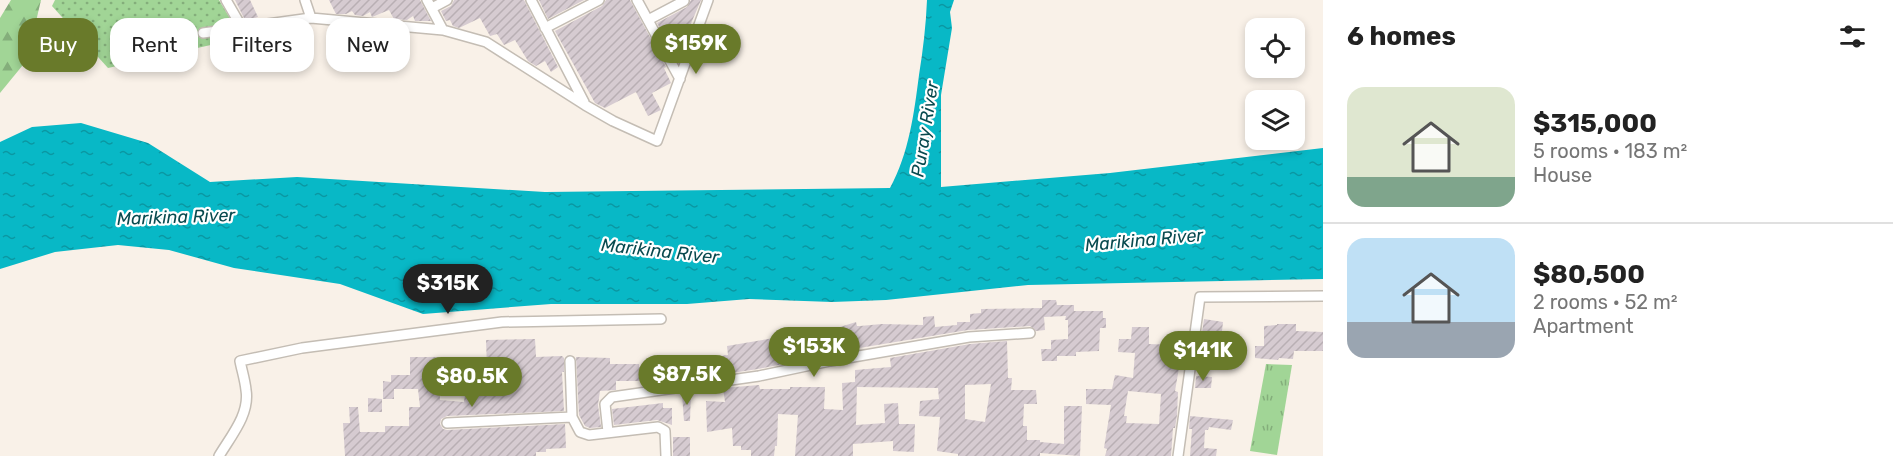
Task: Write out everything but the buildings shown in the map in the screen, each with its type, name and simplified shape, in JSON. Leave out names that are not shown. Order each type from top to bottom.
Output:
[{"type":"street","points":[[226,0],[236,18]]},
{"type":"street","points":[[305,0],[311,18]]},
{"type":"street","points":[[443,30],[430,4],[447,0]]},
{"type":"street","points":[[531,0],[585,105]]},
{"type":"street","points":[[545,28],[599,0]]},
{"type":"street","points":[[638,0],[680,79]]},
{"type":"street","points":[[314,18],[443,30],[486,42],[585,105],[657,141],[708,0]]},
{"type":"street","points":[[648,20],[684,1]]},
{"type":"street","points":[[203,33],[210,32]]},
{"type":"street","points":[[1178,456],[1200,297],[1323,296]]},
{"type":"street","points":[[219,456],[246,408],[247,391],[240,361],[302,348],[502,322],[661,319]]},
{"type":"street","points":[[608,432],[604,404],[612,397],[759,376],[830,360],[969,337],[1030,333]]},
{"type":"street","points":[[570,360],[572,417],[580,432],[589,435],[658,427],[665,431],[666,456]]},
{"type":"street","points":[[447,423],[572,417]]},
{"type":"green space","points":[[11,0],[41,0],[37,18],[18,18],[18,71],[0,93],[0,18]]},
{"type":"green space","points":[[55,0],[219,0],[230,18],[210,18],[210,45],[198,48],[198,18],[110,18],[110,68],[108,68],[98,57],[98,18],[63,18],[52,6]]},
{"type":"green space","points":[[1266,364],[1292,365],[1277,455],[1250,451]]},
{"type":"water","points":[[927,0],[954,0],[950,12],[952,28],[941,95],[941,187],[1110,173],[1323,148],[1323,279],[1028,285],[886,300],[832,302],[749,299],[687,304],[551,304],[423,314],[340,284],[234,268],[169,250],[118,245],[55,252],[0,269],[0,142],[32,127],[81,123],[148,143],[210,182],[297,177],[545,192],[890,188],[902,161],[913,119]]},
{"type":"water label","name":"Puray River","points":[[925,129]]},
{"type":"water label","name":"Marikina River","points":[[176,217]]},
{"type":"water label","name":"Marikina River","points":[[1144,240]]},
{"type":"water label","name":"Marikina River","points":[[660,251]]}]
